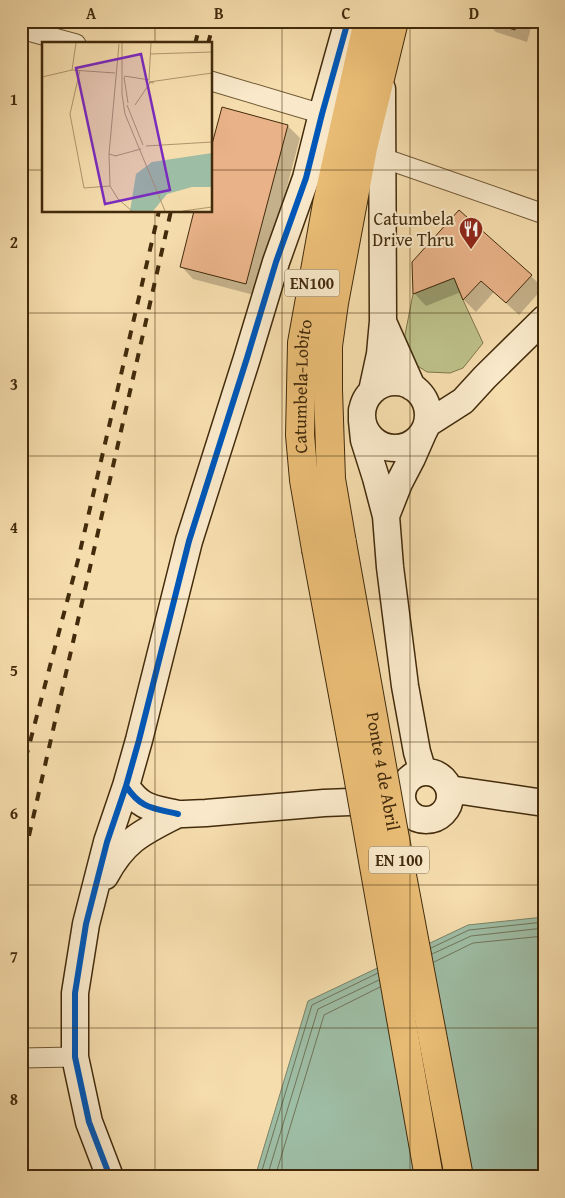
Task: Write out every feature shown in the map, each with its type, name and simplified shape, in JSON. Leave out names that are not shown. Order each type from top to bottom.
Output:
[{"type":"highway","name":"Catumbela-Lobito","points":[[316,548],[304,480],[300,434],[302,343],[326,204],[368,21]]},
{"type":"highway","name":"Catumbela-Lobito","points":[[342,543],[331,479],[328,346],[334,303],[363,148],[394,21]]},
{"type":"highway","name":"Ponte 4 de Abril","points":[[342,543],[393,828],[459,1177]]},
{"type":"highway","name":"Ponte 4 de Abril","points":[[316,548],[429,1177]]},
{"type":"street","points":[[110,1177],[89,1122],[75,1057],[75,993],[86,924],[111,831],[139,740],[189,541],[276,262],[306,178],[348,21]]},
{"type":"street","points":[[22,31],[68,42]]},
{"type":"street","points":[[382,71],[383,321],[380,354],[362,421],[366,431],[373,440],[383,446],[405,447],[415,441],[422,412],[484,377],[544,319]]},
{"type":"street","points":[[212,80],[322,114]]},
{"type":"street","points":[[383,158],[544,214]]},
{"type":"street","points":[[383,321],[422,412],[412,458],[399,483],[386,516]]},
{"type":"street","points":[[422,412],[402,383],[391,383],[381,385],[367,401],[362,421],[364,440],[386,516],[391,576],[405,686],[417,752],[423,772]]},
{"type":"street","points":[[423,772],[439,776],[449,789],[449,804],[445,811],[432,819],[416,818],[405,808],[402,800],[402,792],[409,779],[415,774],[423,772]]},
{"type":"street","points":[[126,786],[140,803],[178,814]]},
{"type":"street","points":[[449,789],[544,803]]},
{"type":"street","points":[[111,831],[143,817],[324,803],[402,800]]},
{"type":"street","points":[[92,901],[113,861],[126,845],[146,831],[178,814]]},
{"type":"street","points":[[21,1058],[75,1057]]},
{"type":"green space","points":[[454,278],[483,343],[463,368],[450,373],[427,372],[413,363],[403,345],[413,294]]},
{"type":"water","points":[[544,917],[544,1177],[255,1177],[308,1001],[468,925]]},
{"type":"building","points":[[485,21],[517,21],[515,30]]},
{"type":"building","points":[[222,107],[288,125],[246,284],[180,267],[194,212],[212,212],[212,144]]},
{"type":"building","points":[[459,210],[532,275],[506,303],[481,281],[463,300],[454,278],[413,294],[412,262]]},
{"type":"railway","points":[[196,42],[201,21]]},
{"type":"railway","points":[[209,42],[214,21]]},
{"type":"railway","points":[[21,776],[78,560],[159,212]]},
{"type":"railway","points":[[21,871],[171,212]]},
{"type":"cycle path","points":[[178,814],[155,809],[142,803],[126,786],[189,541],[276,262],[306,178],[348,21]]},
{"type":"cycle path","points":[[110,1177],[89,1122],[75,1057],[75,993],[86,924],[107,842],[126,786]]},
{"type":"place","name":"Catumbela Drive Thru","points":[[471,250]]}]
